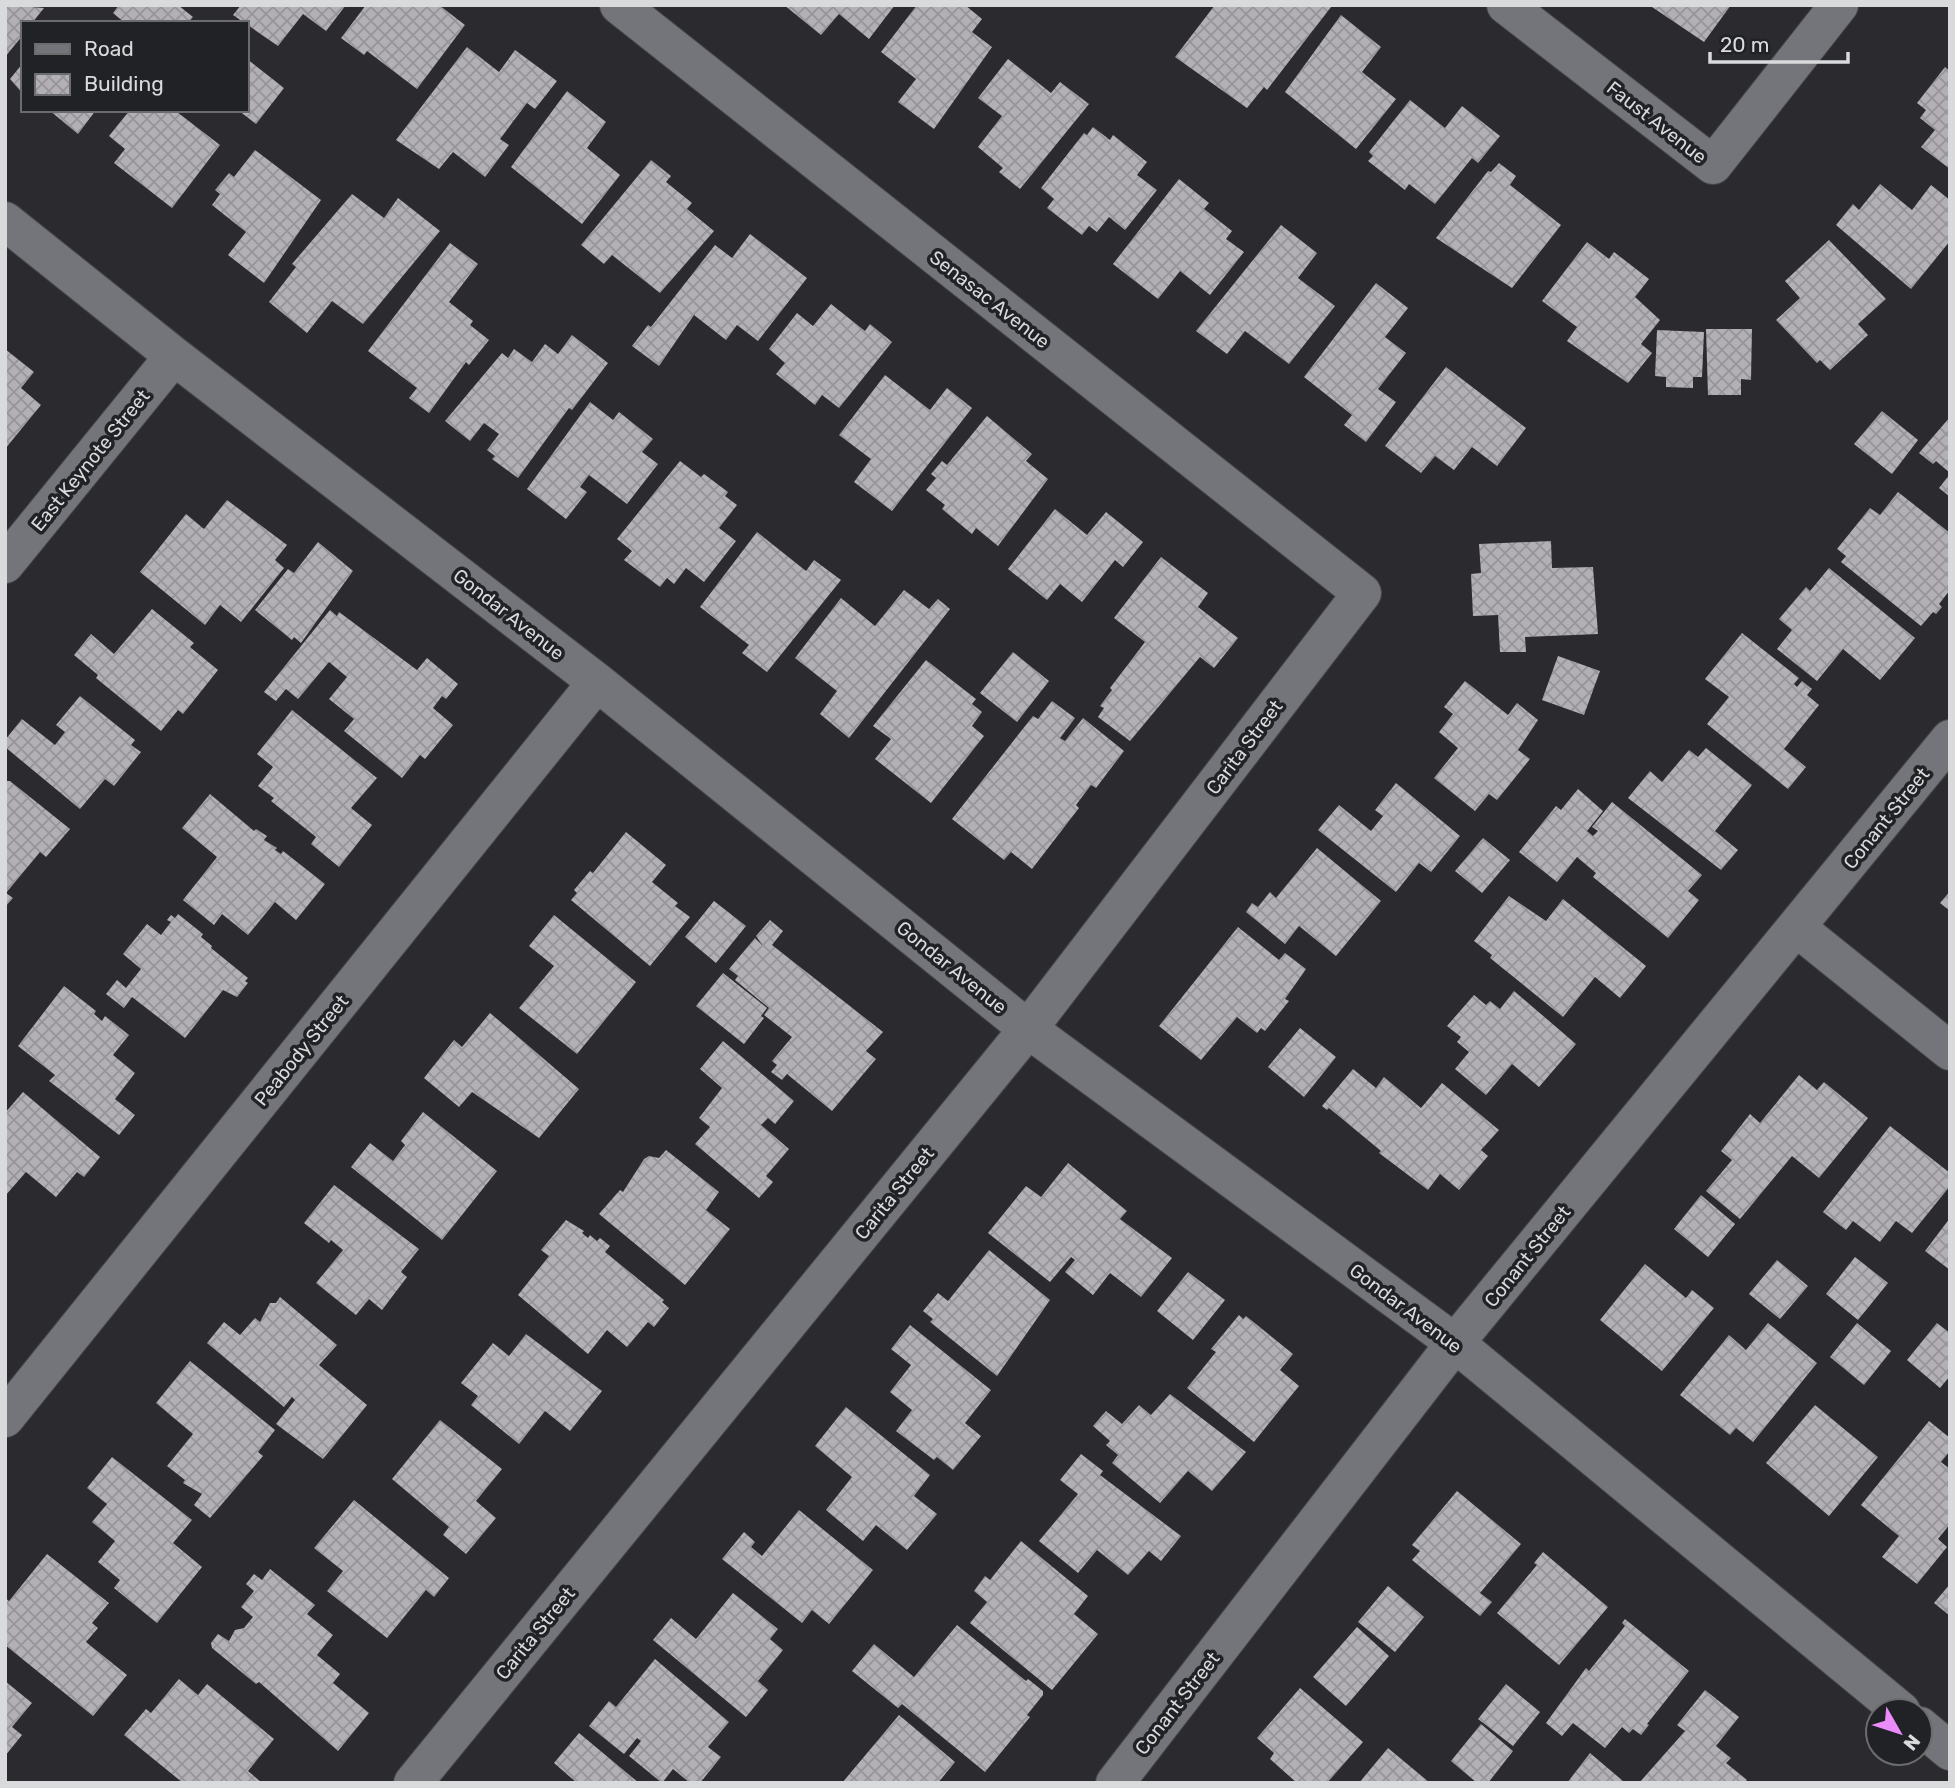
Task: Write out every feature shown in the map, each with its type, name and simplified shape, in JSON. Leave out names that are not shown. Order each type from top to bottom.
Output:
[{"type":"street","name":"Senasac Avenue","points":[[619,5],[1362,593]]},
{"type":"street","name":"Faust Avenue","points":[[1506,5],[1713,166],[1839,5]]},
{"type":"street","name":"Gondar Avenue","points":[[5,221],[174,356],[597,682],[1028,1028],[1455,1343],[1884,1697]]},
{"type":"street","name":"East Keynote Street","points":[[5,564],[174,356]]},
{"type":"street","name":"Carita Street","points":[[413,1783],[1028,1028],[1362,593]]},
{"type":"street","name":"Peabody Street","points":[[5,1418],[597,682]]},
{"type":"street","name":"Conant Street","points":[[1116,1782],[1455,1343],[1950,739]]},
{"type":"street","points":[[1797,928],[1950,1051]]},
{"type":"street","points":[[1934,1738],[1950,1751]]},
{"type":"building","points":[[5,5],[44,8],[34,21],[21,21],[21,37],[5,57]]},
{"type":"building","points":[[119,5],[178,5],[193,17],[190,21],[123,21],[113,13]]},
{"type":"building","points":[[241,5],[346,5],[326,31],[303,14],[278,46],[248,25],[248,21],[242,21],[233,15]]},
{"type":"building","points":[[366,5],[439,5],[465,25],[417,89],[367,51],[364,55],[341,38]]},
{"type":"building","points":[[784,5],[895,5],[869,39],[839,14],[821,35]]},
{"type":"building","points":[[917,5],[965,5],[982,19],[972,32],[992,47],[934,129],[898,102],[916,79],[881,52]]},
{"type":"building","points":[[1215,5],[1331,7],[1267,90],[1264,87],[1247,108],[1175,57]]},
{"type":"building","points":[[1649,5],[1731,5],[1704,42]]},
{"type":"building","points":[[1341,15],[1381,47],[1362,72],[1396,99],[1356,149],[1285,92]]},
{"type":"building","points":[[467,47],[499,72],[515,50],[557,81],[535,109],[527,103],[500,139],[509,145],[485,177],[453,152],[439,169],[396,140]]},
{"type":"building","points":[[1008,59],[1051,93],[1060,82],[1089,104],[1020,189],[999,172],[1003,168],[978,147],[1002,116],[978,98]]},
{"type":"building","points":[[248,60],[284,88],[256,124],[241,112],[248,112]]},
{"type":"building","points":[[21,65],[21,92],[10,79]]},
{"type":"building","points":[[1945,67],[1950,71],[1950,169],[1921,147],[1935,130],[1920,118],[1926,110],[1917,103]]},
{"type":"building","points":[[567,91],[606,122],[587,148],[620,175],[582,224],[511,167]]},
{"type":"building","points":[[1410,100],[1445,128],[1462,106],[1500,136],[1478,163],[1472,158],[1435,204],[1409,184],[1405,190],[1368,161],[1373,156],[1369,152]]},
{"type":"building","points":[[51,112],[94,112],[78,134]]},
{"type":"building","points":[[128,112],[177,112],[220,145],[172,208],[114,163],[125,149],[109,136]]},
{"type":"building","points":[[1093,127],[1110,140],[1113,135],[1147,162],[1137,175],[1157,190],[1125,230],[1109,217],[1097,232],[1089,226],[1082,235],[1047,208],[1054,199],[1041,188],[1084,133],[1087,135]]},
{"type":"building","points":[[255,150],[321,200],[264,283],[228,255],[246,232],[212,205],[220,194],[215,190],[229,173],[234,177]]},
{"type":"building","points":[[651,160],[671,176],[666,182],[692,203],[687,209],[714,231],[660,293],[612,255],[604,264],[581,245]]},
{"type":"building","points":[[1499,163],[1516,176],[1510,185],[1561,225],[1512,288],[1436,238],[1488,171],[1491,172]]},
{"type":"building","points":[[1179,179],[1209,203],[1204,209],[1232,231],[1226,239],[1244,252],[1210,295],[1180,271],[1158,299],[1113,264]]},
{"type":"building","points":[[1880,184],[1912,210],[1931,185],[1950,200],[1950,241],[1911,289],[1836,225],[1853,204],[1859,210]]},
{"type":"building","points":[[352,194],[384,218],[398,198],[440,231],[363,324],[332,301],[307,333],[269,302],[296,267],[292,264]]},
{"type":"building","points":[[1281,225],[1317,253],[1298,278],[1335,306],[1289,364],[1245,331],[1227,354],[1196,331]]},
{"type":"building","points":[[750,234],[807,278],[758,341],[737,325],[726,340],[694,315],[659,366],[632,346],[648,325],[651,327],[715,245],[732,258]]},
{"type":"building","points":[[1829,240],[1886,299],[1858,324],[1868,335],[1830,370],[1820,360],[1817,363],[1776,320],[1800,298],[1785,281]]},
{"type":"building","points":[[1587,242],[1609,259],[1614,252],[1649,279],[1635,297],[1660,320],[1641,344],[1652,353],[1628,383],[1567,341],[1577,327],[1542,301]]},
{"type":"building","points":[[450,243],[478,264],[449,302],[473,321],[470,325],[489,340],[469,365],[466,362],[429,413],[409,398],[417,388],[368,351]]},
{"type":"building","points":[[1376,283],[1408,308],[1385,337],[1406,353],[1378,389],[1396,402],[1366,442],[1344,425],[1352,415],[1304,377]]},
{"type":"building","points":[[831,304],[865,331],[870,324],[892,342],[839,408],[822,395],[815,405],[776,374],[785,363],[769,349],[797,313],[813,326]]},
{"type":"building","points":[[1706,329],[1752,329],[1751,380],[1741,379],[1741,395],[1708,395]]},
{"type":"building","points":[[1657,330],[1704,332],[1702,377],[1693,377],[1693,388],[1666,387],[1666,377],[1655,376]]},
{"type":"building","points":[[572,335],[608,363],[572,410],[569,408],[518,478],[492,459],[495,456],[487,450],[499,434],[484,423],[470,441],[445,421],[502,353],[508,358],[514,349],[532,362],[545,344],[558,354]]},
{"type":"building","points":[[5,349],[34,372],[21,388],[41,405],[5,449]]},
{"type":"building","points":[[1446,367],[1526,428],[1497,466],[1472,447],[1454,470],[1435,456],[1421,473],[1385,446]]},
{"type":"building","points":[[885,375],[930,410],[947,388],[972,408],[892,511],[854,482],[871,459],[839,435]]},
{"type":"building","points":[[590,402],[613,420],[619,412],[653,439],[642,452],[658,464],[627,504],[589,475],[580,487],[587,492],[566,519],[527,489]]},
{"type":"building","points":[[1882,411],[1918,440],[1892,474],[1854,444]]},
{"type":"building","points":[[987,416],[1032,454],[1026,461],[1048,479],[998,546],[976,528],[972,534],[942,509],[945,505],[926,490],[936,478],[931,474],[942,461],[947,465]]},
{"type":"building","points":[[1950,417],[1950,473],[1936,461],[1933,464],[1919,453]]},
{"type":"building","points":[[680,461],[701,477],[704,474],[728,492],[725,496],[737,505],[719,528],[736,541],[704,582],[686,568],[674,584],[667,578],[660,587],[624,560],[632,551],[617,539]]},
{"type":"building","points":[[1950,474],[1950,497],[1939,488]]},
{"type":"building","points":[[1898,492],[1950,533],[1950,590],[1939,604],[1942,607],[1936,614],[1933,612],[1921,626],[1841,562],[1846,556],[1837,549],[1870,508],[1880,515]]},
{"type":"building","points":[[227,500],[287,545],[275,560],[284,568],[241,622],[220,605],[205,625],[140,572],[186,514],[204,529]]},
{"type":"building","points":[[1055,509],[1087,535],[1106,512],[1143,542],[1123,567],[1115,560],[1082,602],[1060,584],[1047,600],[1008,569]]},
{"type":"building","points":[[757,532],[806,571],[814,560],[841,580],[767,672],[742,653],[749,645],[700,607]]},
{"type":"building","points":[[1551,541],[1552,568],[1593,567],[1598,634],[1525,637],[1526,652],[1500,652],[1498,615],[1473,616],[1471,574],[1481,573],[1479,544]]},
{"type":"building","points":[[318,542],[353,571],[301,643],[294,637],[292,640],[255,610],[288,569],[294,573]]},
{"type":"building","points":[[1161,557],[1208,593],[1198,607],[1238,638],[1214,668],[1200,657],[1130,741],[1098,717],[1104,708],[1100,706],[1112,690],[1110,688],[1145,642],[1114,618]]},
{"type":"building","points":[[1829,568],[1915,638],[1880,680],[1843,649],[1817,681],[1777,649],[1792,630],[1779,619],[1806,587],[1810,591]]},
{"type":"building","points":[[904,590],[929,609],[938,599],[950,609],[849,738],[820,714],[837,691],[795,658],[841,598],[875,626]]},
{"type":"building","points":[[152,609],[194,643],[190,647],[218,670],[183,714],[178,710],[161,731],[96,678],[98,675],[74,655],[91,634],[114,654]]},
{"type":"building","points":[[330,610],[337,616],[339,612],[417,670],[427,658],[458,684],[446,699],[442,696],[433,708],[453,725],[425,759],[420,755],[402,778],[344,731],[354,719],[329,699],[347,677],[329,662],[298,699],[286,689],[276,701],[264,692]]},
{"type":"building","points":[[1742,633],[1799,678],[1794,684],[1797,687],[1802,681],[1812,689],[1807,695],[1819,705],[1784,749],[1806,767],[1788,789],[1707,724],[1729,697],[1705,679]]},
{"type":"building","points":[[1013,652],[1049,681],[1017,722],[980,693]]},
{"type":"building","points":[[1558,656],[1600,671],[1584,715],[1542,700]]},
{"type":"building","points":[[926,660],[976,699],[972,704],[982,712],[972,726],[984,736],[931,803],[875,759],[891,739],[873,726]]},
{"type":"building","points":[[1465,681],[1508,715],[1517,703],[1538,720],[1518,750],[1530,759],[1497,800],[1489,794],[1475,811],[1434,778],[1458,748],[1439,732],[1453,714],[1444,707]]},
{"type":"building","points":[[80,696],[135,740],[131,745],[141,752],[114,786],[105,779],[80,809],[5,747],[5,740],[22,719],[55,745],[65,732],[56,725]]},
{"type":"building","points":[[1052,701],[1075,718],[1060,738],[1065,741],[1083,718],[1124,751],[1096,788],[1091,785],[1076,805],[1079,808],[1032,869],[1011,852],[1004,860],[952,819],[1033,716],[1038,719]]},
{"type":"building","points":[[292,710],[377,778],[351,808],[372,825],[339,867],[311,844],[316,837],[271,801],[274,798],[258,786],[273,767],[257,754]]},
{"type":"building","points":[[1706,748],[1752,785],[1715,831],[1738,850],[1721,870],[1628,798],[1650,771],[1662,782],[1689,750],[1698,757]]},
{"type":"building","points":[[5,781],[10,781],[70,829],[46,857],[40,852],[6,893],[13,898],[5,907]]},
{"type":"building","points":[[1396,783],[1460,836],[1431,872],[1419,863],[1396,892],[1318,830],[1339,805],[1371,831],[1383,816],[1375,810]]},
{"type":"building","points":[[1578,789],[1603,811],[1587,831],[1593,836],[1598,831],[1592,827],[1612,802],[1702,875],[1688,891],[1699,900],[1668,938],[1593,877],[1596,873],[1577,857],[1557,882],[1519,852],[1556,806],[1561,810]]},
{"type":"building","points":[[210,794],[254,831],[256,829],[267,836],[264,840],[277,848],[275,850],[281,854],[283,851],[325,884],[296,920],[275,902],[248,935],[222,914],[214,925],[183,900],[217,857],[182,828]]},
{"type":"building","points":[[626,832],[666,865],[652,882],[678,903],[675,906],[690,917],[650,966],[571,900],[577,893],[574,890],[590,871],[593,873]]},
{"type":"building","points":[[1483,838],[1510,860],[1482,893],[1455,871]]},
{"type":"building","points":[[1317,848],[1381,901],[1336,956],[1299,926],[1285,944],[1246,912],[1252,903],[1258,907],[1270,892],[1276,898]]},
{"type":"building","points":[[1950,891],[1950,911],[1940,903]]},
{"type":"building","points":[[1509,896],[1546,921],[1563,899],[1646,966],[1620,998],[1595,977],[1563,1017],[1490,958],[1492,955],[1474,941]]},
{"type":"building","points":[[714,901],[746,926],[716,963],[685,937]]},
{"type":"building","points":[[178,914],[203,934],[201,937],[211,948],[248,978],[245,981],[248,983],[237,997],[223,990],[185,1038],[132,997],[124,1008],[106,994],[117,980],[126,988],[141,969],[123,954],[147,924],[161,935],[171,922],[167,920],[171,915],[175,918]]},
{"type":"building","points":[[554,915],[636,982],[577,1054],[519,1008],[554,966],[529,946]]},
{"type":"building","points":[[770,920],[783,931],[772,945],[883,1032],[866,1051],[876,1059],[832,1111],[787,1074],[782,1080],[771,1072],[777,1065],[772,1061],[792,1037],[764,1015],[769,1008],[735,980],[738,976],[729,969],[755,938],[762,945],[756,936]]},
{"type":"building","points":[[1238,927],[1279,960],[1285,953],[1306,969],[1285,999],[1289,1001],[1265,1031],[1261,1028],[1257,1033],[1237,1017],[1201,1060],[1159,1026]]},
{"type":"building","points":[[723,973],[767,1008],[761,1016],[764,1018],[744,1044],[696,1006]]},
{"type":"building","points":[[64,986],[96,1011],[94,1014],[102,1021],[105,1016],[129,1035],[113,1055],[135,1073],[115,1099],[135,1115],[119,1135],[49,1081],[55,1075],[18,1046]]},
{"type":"building","points":[[1514,991],[1576,1044],[1539,1087],[1512,1064],[1486,1095],[1455,1069],[1469,1052],[1457,1042],[1461,1037],[1447,1026],[1474,995],[1486,1005],[1490,1001],[1500,1009]]},
{"type":"building","points":[[490,1013],[579,1089],[539,1138],[472,1092],[459,1107],[424,1078],[454,1040],[462,1047]]},
{"type":"building","points":[[1300,1028],[1336,1057],[1304,1097],[1268,1067]]},
{"type":"building","points":[[723,1041],[794,1101],[775,1124],[768,1118],[761,1125],[789,1149],[766,1176],[773,1182],[759,1198],[695,1144],[710,1127],[699,1118],[722,1088],[700,1069]]},
{"type":"building","points":[[1353,1069],[1376,1088],[1384,1077],[1421,1108],[1442,1083],[1499,1130],[1481,1150],[1488,1156],[1459,1190],[1440,1174],[1428,1190],[1379,1153],[1381,1151],[1329,1108],[1327,1110],[1322,1106]]},
{"type":"building","points":[[1799,1075],[1817,1090],[1824,1082],[1868,1118],[1819,1178],[1792,1156],[1740,1219],[1706,1191],[1732,1160],[1721,1151],[1750,1114],[1760,1123]]},
{"type":"building","points":[[23,1092],[100,1157],[84,1177],[77,1172],[56,1197],[26,1172],[5,1196],[5,1113]]},
{"type":"building","points":[[423,1112],[497,1171],[442,1240],[351,1167],[370,1143],[393,1161],[405,1145],[401,1141]]},
{"type":"building","points":[[1890,1126],[1950,1173],[1950,1186],[1912,1233],[1896,1221],[1880,1242],[1853,1221],[1846,1230],[1823,1212]]},
{"type":"building","points":[[666,1150],[719,1192],[706,1210],[730,1229],[685,1285],[599,1214],[620,1190],[623,1192],[644,1159],[649,1156],[659,1158]]},
{"type":"building","points":[[1068,1163],[1127,1211],[1120,1219],[1172,1258],[1141,1297],[1110,1273],[1093,1295],[1065,1272],[1075,1260],[1071,1257],[1050,1282],[988,1233],[1026,1186],[1041,1197]]},
{"type":"building","points":[[334,1185],[419,1249],[401,1272],[407,1277],[382,1310],[369,1299],[356,1315],[316,1283],[343,1250],[331,1240],[329,1243],[304,1223]]},
{"type":"building","points":[[1701,1195],[1735,1224],[1708,1257],[1674,1229]]},
{"type":"building","points":[[1950,1218],[1950,1270],[1925,1251]]},
{"type":"building","points":[[566,1220],[584,1231],[582,1233],[588,1238],[590,1235],[597,1241],[600,1238],[610,1246],[605,1252],[664,1300],[662,1302],[669,1308],[654,1327],[648,1322],[627,1347],[607,1330],[588,1354],[518,1295],[549,1256],[541,1250]]},
{"type":"building","points":[[989,1250],[1050,1300],[997,1376],[930,1322],[933,1319],[923,1311],[938,1293],[948,1301]]},
{"type":"building","points":[[1855,1257],[1888,1283],[1858,1320],[1826,1294]]},
{"type":"building","points":[[1777,1260],[1808,1286],[1780,1319],[1749,1294]]},
{"type":"building","points":[[1645,1264],[1686,1298],[1692,1290],[1714,1308],[1662,1371],[1600,1320]]},
{"type":"building","points":[[1188,1272],[1225,1300],[1193,1340],[1157,1311]]},
{"type":"building","points":[[280,1297],[337,1345],[319,1365],[367,1405],[323,1459],[276,1424],[295,1400],[292,1397],[284,1407],[207,1343],[224,1322],[240,1335],[255,1318],[260,1322],[270,1303],[276,1303]]},
{"type":"building","points":[[1239,1315],[1243,1319],[1246,1316],[1293,1354],[1280,1370],[1299,1386],[1254,1442],[1187,1388],[1216,1352],[1211,1349]]},
{"type":"building","points":[[1768,1323],[1817,1363],[1753,1442],[1736,1428],[1730,1435],[1680,1395],[1729,1335],[1746,1350]]},
{"type":"building","points":[[1857,1323],[1891,1351],[1864,1385],[1830,1357]]},
{"type":"building","points":[[1937,1323],[1950,1333],[1950,1376],[1940,1388],[1907,1360]]},
{"type":"building","points":[[910,1325],[991,1390],[965,1423],[981,1436],[953,1470],[937,1457],[934,1460],[896,1431],[912,1410],[890,1392],[911,1365],[891,1349]]},
{"type":"building","points":[[526,1334],[602,1391],[570,1431],[545,1411],[519,1444],[471,1405],[478,1396],[461,1383],[493,1343],[509,1356]]},
{"type":"building","points":[[190,1361],[275,1430],[258,1452],[263,1456],[210,1518],[194,1505],[202,1494],[183,1483],[185,1480],[167,1466],[193,1434],[156,1403]]},
{"type":"building","points":[[1170,1394],[1246,1452],[1212,1491],[1188,1471],[1160,1503],[1112,1463],[1118,1455],[1106,1445],[1110,1441],[1093,1426],[1106,1411],[1122,1424],[1139,1405],[1151,1415]]},
{"type":"building","points":[[1815,1405],[1878,1457],[1829,1516],[1766,1463]]},
{"type":"building","points":[[846,1407],[930,1475],[914,1496],[937,1514],[907,1550],[876,1525],[863,1541],[826,1510],[852,1477],[815,1446]]},
{"type":"building","points":[[440,1420],[502,1469],[476,1501],[496,1518],[466,1554],[443,1535],[449,1527],[392,1479]]},
{"type":"building","points":[[1929,1421],[1950,1438],[1950,1451],[1941,1462],[1950,1469],[1950,1524],[1938,1539],[1947,1547],[1917,1584],[1882,1557],[1899,1536],[1861,1505]]},
{"type":"building","points":[[1081,1454],[1103,1471],[1100,1475],[1181,1536],[1161,1561],[1149,1551],[1128,1575],[1097,1550],[1078,1573],[1039,1541],[1078,1494],[1060,1480]]},
{"type":"building","points":[[112,1457],[192,1520],[173,1543],[202,1567],[157,1623],[114,1588],[120,1580],[98,1562],[115,1541],[92,1522],[107,1504],[87,1488]]},
{"type":"building","points":[[1457,1491],[1521,1544],[1480,1593],[1492,1602],[1480,1616],[1412,1560],[1420,1551],[1412,1545]]},
{"type":"building","points":[[354,1500],[449,1578],[434,1597],[426,1590],[387,1638],[327,1591],[343,1571],[314,1548]]},
{"type":"building","points":[[799,1510],[873,1570],[829,1624],[812,1610],[802,1623],[722,1559],[744,1532],[755,1542],[751,1547],[762,1556]]},
{"type":"building","points":[[1021,1541],[1088,1596],[1074,1614],[1098,1634],[1052,1690],[970,1623],[987,1602],[974,1591],[985,1576],[990,1580]]},
{"type":"building","points":[[1543,1552],[1608,1607],[1559,1665],[1497,1613],[1537,1565],[1534,1563]]},
{"type":"building","points":[[47,1554],[109,1603],[92,1623],[98,1628],[86,1642],[127,1675],[93,1716],[5,1645],[5,1598],[9,1601]]},
{"type":"building","points":[[270,1569],[315,1605],[307,1614],[333,1635],[317,1655],[340,1674],[333,1683],[369,1713],[338,1751],[259,1682],[256,1684],[212,1648],[211,1643],[218,1634],[229,1641],[235,1630],[244,1628],[253,1617],[241,1607],[254,1591],[246,1584],[254,1574],[262,1580]]},
{"type":"building","points":[[1950,1584],[1950,1616],[1934,1603]]},
{"type":"building","points":[[1388,1586],[1424,1617],[1395,1652],[1358,1622]]},
{"type":"building","points":[[733,1593],[778,1629],[770,1639],[783,1650],[758,1681],[768,1690],[746,1717],[653,1640],[671,1618],[696,1639]]},
{"type":"building","points":[[1625,1619],[1689,1671],[1641,1735],[1633,1729],[1629,1733],[1622,1727],[1605,1748],[1573,1723],[1562,1736],[1546,1723],[1586,1668],[1589,1671],[1625,1626],[1622,1623]]},
{"type":"building","points":[[957,1625],[1026,1681],[1028,1679],[1043,1691],[1043,1695],[1027,1715],[1030,1717],[985,1772],[902,1704],[898,1708],[852,1671],[874,1644],[914,1677]]},
{"type":"building","points":[[1357,1627],[1389,1656],[1346,1706],[1313,1677]]},
{"type":"building","points":[[655,1659],[729,1722],[708,1747],[721,1757],[700,1783],[690,1783],[673,1769],[662,1783],[629,1756],[641,1741],[637,1738],[624,1754],[589,1726],[609,1701],[616,1707]]},
{"type":"building","points":[[179,1679],[198,1695],[207,1684],[274,1739],[248,1771],[262,1783],[183,1783],[124,1735],[146,1709],[151,1713]]},
{"type":"building","points":[[5,1681],[32,1703],[12,1727],[22,1735],[5,1756]]},
{"type":"building","points":[[1506,1684],[1540,1712],[1513,1746],[1478,1719]]},
{"type":"building","points":[[1300,1688],[1363,1742],[1327,1783],[1297,1783],[1270,1759],[1274,1753],[1257,1738]]},
{"type":"building","points":[[1705,1690],[1739,1717],[1716,1746],[1731,1758],[1726,1763],[1747,1780],[1745,1783],[1639,1783],[1685,1731],[1677,1725]]},
{"type":"building","points":[[899,1715],[955,1762],[938,1783],[842,1783]]},
{"type":"building","points":[[1481,1724],[1513,1751],[1488,1783],[1477,1783],[1451,1761]]},
{"type":"building","points":[[579,1733],[639,1783],[577,1783],[554,1763]]},
{"type":"building","points":[[1388,1748],[1430,1783],[1359,1783]]},
{"type":"building","points":[[1590,1753],[1623,1781],[1567,1783]]}]
